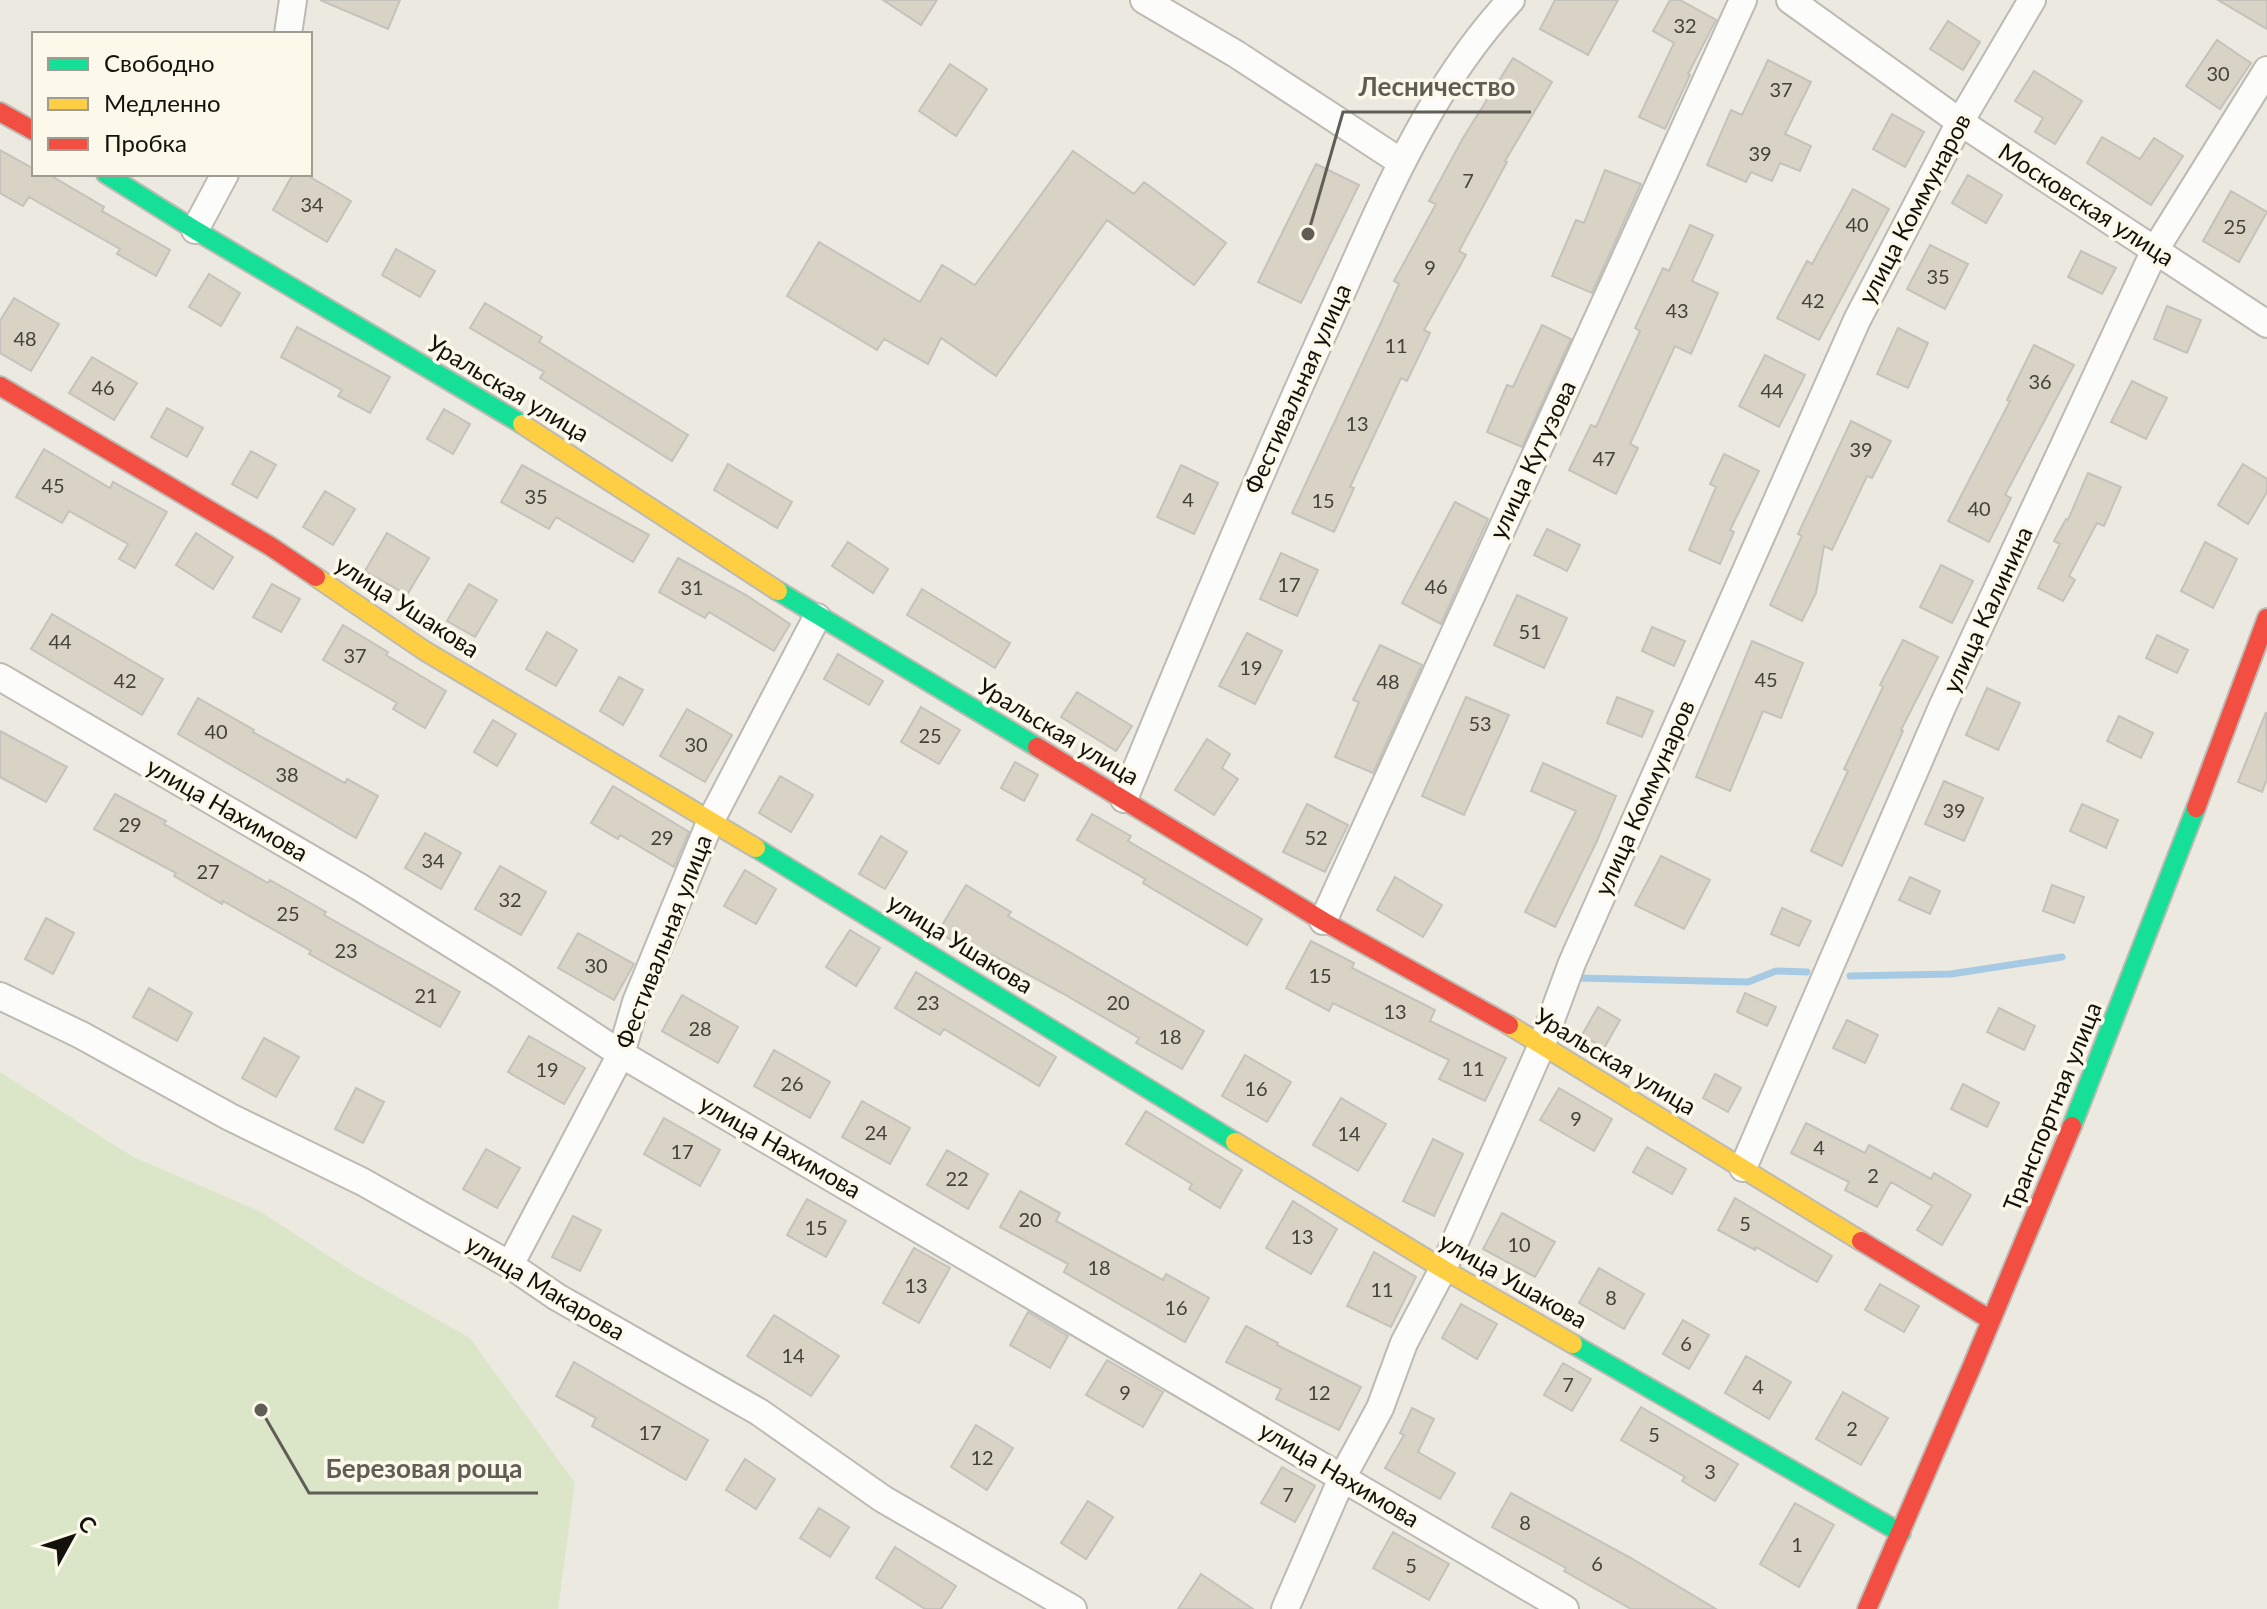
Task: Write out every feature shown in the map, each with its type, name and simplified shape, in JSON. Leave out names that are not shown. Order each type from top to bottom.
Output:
[{"type":"street","points":[[288,32],[293,0]]},
{"type":"street","points":[[1144,0],[1236,54],[1401,162]]},
{"type":"street","name":"Фестивальная улица","points":[[1124,799],[1257,480],[1401,162],[1453,75],[1511,0]]},
{"type":"street","name":"улица Кутузова","points":[[1323,921],[1743,0]]},
{"type":"street","name":"Московская улица","points":[[1790,0],[1960,122],[2267,324]]},
{"type":"street","name":"улица Коммунаров","points":[[1285,1609],[1343,1476],[1380,1408],[1404,1343],[1443,1269],[1541,1047],[1572,963],[1857,320],[1960,122],[2032,0]]},
{"type":"street","name":"улица Калинина","points":[[1743,1168],[1943,705],[2155,250],[2267,70]]},
{"type":"street","points":[[0,112],[32,130]]},
{"type":"street","name":"Уральская улица","points":[[109,176],[557,445],[817,617],[1323,921],[1484,1010],[1991,1320]]},
{"type":"street","points":[[195,230],[224,176]]},
{"type":"street","name":"улица Ушакова","points":[[0,386],[270,546],[425,651],[711,820],[1443,1269],[1901,1533]]},
{"type":"street","name":"Фестивальная улица","points":[[510,1265],[621,1054],[636,1002],[711,820],[817,617]]},
{"type":"street","name":"Транспортная улица","points":[[1867,1609],[2077,1117],[2267,618]]},
{"type":"street","name":"улица Нахимова","points":[[0,677],[361,888],[621,1054],[1565,1609]]},
{"type":"street","name":"улица Макарова","points":[[0,996],[81,1035],[230,1117],[363,1182],[510,1265],[557,1297],[759,1412],[883,1499],[1073,1609]]},
{"type":"green space","points":[[0,1072],[133,1157],[261,1212],[355,1273],[470,1338],[575,1483],[558,1609],[0,1609]]},
{"type":"building","points":[[320,0],[400,0],[388,29]]},
{"type":"building","points":[[883,0],[937,0],[921,25]]},
{"type":"building","points":[[1555,0],[1618,0],[1588,55],[1540,29]]},
{"type":"building","points":[[1670,0],[1680,0],[1716,20],[1688,74],[1665,129],[1639,117],[1674,43],[1653,31]]},
{"type":"building","points":[[2218,0],[2267,0],[2267,29]]},
{"type":"building","points":[[1948,21],[1980,42],[1963,70],[1930,49]]},
{"type":"building","points":[[2217,40],[2251,63],[2220,109],[2186,86]]},
{"type":"building","points":[[1513,58],[1552,82],[1505,161],[1459,251],[1466,255],[1424,330],[1430,333],[1407,381],[1401,378],[1350,487],[1354,488],[1334,532],[1292,513],[1399,284],[1394,281],[1436,204],[1429,201],[1463,138]]},
{"type":"building","points":[[1768,60],[1811,82],[1785,134],[1811,146],[1800,171],[1780,163],[1772,181],[1751,172],[1746,182],[1707,165],[1731,110],[1742,115]]},
{"type":"building","points":[[950,64],[987,89],[956,136],[919,111]]},
{"type":"building","points":[[2034,71],[2082,101],[2055,144],[2035,132],[2043,118],[2015,101]]},
{"type":"building","points":[[1892,114],[1924,132],[1905,167],[1873,149]]},
{"type":"building","points":[[2102,137],[2140,159],[2154,138],[2183,156],[2151,205],[2087,163]]},
{"type":"building","points":[[0,150],[32,168],[32,176],[51,176],[104,207],[102,211],[170,250],[156,276],[117,254],[120,249],[29,197],[23,206],[0,193]]},
{"type":"building","points":[[1073,151],[1134,194],[1144,182],[1226,243],[1194,285],[1107,220],[996,376],[941,338],[928,364],[884,339],[877,350],[787,296],[819,242],[920,302],[942,265],[975,285]]},
{"type":"building","points":[[1316,164],[1359,185],[1301,303],[1258,282]]},
{"type":"building","points":[[1605,170],[1641,184],[1592,293],[1552,276],[1576,220],[1584,223]]},
{"type":"building","points":[[1968,175],[2002,195],[1986,223],[1952,203]]},
{"type":"building","points":[[292,176],[308,176],[351,201],[327,242],[273,210]]},
{"type":"building","points":[[1853,189],[1889,209],[1819,340],[1777,318],[1807,261],[1812,264]]},
{"type":"building","points":[[2231,191],[2267,212],[2239,262],[2203,241]]},
{"type":"building","points":[[1690,225],[1713,235],[1692,281],[1718,293],[1691,354],[1675,346],[1630,444],[1638,448],[1616,494],[1569,470],[1591,425],[1596,427],[1640,331],[1635,328],[1663,268],[1669,271]]},
{"type":"building","points":[[1930,245],[1968,264],[1945,309],[1907,289]]},
{"type":"building","points":[[396,249],[435,271],[420,297],[382,275]]},
{"type":"building","points":[[2081,251],[2116,268],[2102,294],[2068,277]]},
{"type":"building","points":[[209,274],[240,293],[221,326],[189,307]]},
{"type":"building","points":[[14,298],[59,324],[31,371],[0,353],[0,321]]},
{"type":"building","points":[[485,303],[542,337],[539,342],[688,435],[672,461],[540,378],[544,372],[470,328]]},
{"type":"building","points":[[2167,306],[2201,320],[2187,353],[2154,339]]},
{"type":"building","points":[[1542,325],[1571,339],[1522,447],[1487,432],[1507,385],[1513,387]]},
{"type":"building","points":[[297,327],[390,377],[370,413],[338,396],[342,390],[281,357]]},
{"type":"building","points":[[1898,328],[1928,343],[1908,388],[1877,374]]},
{"type":"building","points":[[2034,345],[2074,365],[2005,495],[2011,498],[1989,542],[1948,521],[2010,401],[2007,400]]},
{"type":"building","points":[[1765,355],[1805,375],[1779,427],[1739,406]]},
{"type":"building","points":[[92,357],[137,383],[114,420],[69,393]]},
{"type":"building","points":[[2132,381],[2167,398],[2146,439],[2111,422]]},
{"type":"building","points":[[167,408],[203,428],[187,457],[151,437]]},
{"type":"building","points":[[444,409],[470,424],[453,454],[427,439]]},
{"type":"building","points":[[1851,421],[1891,441],[1872,478],[1867,476],[1832,550],[1824,546],[1816,593],[1802,621],[1770,605],[1802,536],[1798,534]]},
{"type":"building","points":[[44,449],[110,488],[113,482],[167,512],[135,568],[119,559],[128,544],[69,511],[62,523],[16,497]]},
{"type":"building","points":[[251,451],[276,465],[257,498],[232,484]]},
{"type":"building","points":[[1724,454],[1759,471],[1730,530],[1734,532],[1720,564],[1689,550],[1716,487],[1710,484]]},
{"type":"building","points":[[728,464],[792,502],[777,528],[714,490]]},
{"type":"building","points":[[2243,464],[2267,479],[2267,492],[2248,524],[2218,505]]},
{"type":"building","points":[[522,465],[649,535],[633,562],[556,517],[549,529],[501,502]]},
{"type":"building","points":[[1181,465],[1218,483],[1194,534],[1157,517]]},
{"type":"building","points":[[2088,473],[2121,487],[2104,526],[2097,523],[2069,576],[2075,580],[2063,601],[2038,588],[2060,544],[2054,541],[2068,520]]},
{"type":"building","points":[[325,491],[355,509],[333,545],[303,527]]},
{"type":"building","points":[[1455,502],[1488,519],[1441,624],[1402,603]]},
{"type":"building","points":[[1547,529],[1580,545],[1567,571],[1534,555]]},
{"type":"building","points":[[196,533],[233,557],[213,589],[176,565]]},
{"type":"building","points":[[387,533],[429,558],[407,595],[365,571]]},
{"type":"building","points":[[848,542],[888,569],[873,593],[832,566]]},
{"type":"building","points":[[2205,542],[2237,559],[2213,608],[2181,591]]},
{"type":"building","points":[[1281,553],[1318,570],[1297,616],[1260,599]]},
{"type":"building","points":[[678,558],[746,595],[790,624],[774,651],[709,612],[705,618],[659,592]]},
{"type":"building","points":[[1941,565],[1973,581],[1952,623],[1920,607]]},
{"type":"building","points":[[272,584],[300,599],[281,632],[253,617]]},
{"type":"building","points":[[469,584],[497,600],[475,637],[447,621]]},
{"type":"building","points":[[922,589],[1010,643],[995,668],[907,615]]},
{"type":"building","points":[[1517,595],[1567,618],[1544,668],[1494,645]]},
{"type":"building","points":[[52,614],[163,679],[142,715],[31,649]]},
{"type":"building","points":[[343,625],[446,691],[425,728],[393,709],[397,703],[323,660]]},
{"type":"building","points":[[1652,627],[1685,641],[1674,666],[1642,651]]},
{"type":"building","points":[[547,632],[577,650],[556,686],[526,669]]},
{"type":"building","points":[[1247,633],[1282,651],[1255,704],[1219,686]]},
{"type":"building","points":[[2157,635],[2188,650],[2177,673],[2146,658]]},
{"type":"building","points":[[1903,640],[1938,657],[1901,730],[1842,866],[1811,851],[1848,771],[1844,769],[1883,687],[1880,685]]},
{"type":"building","points":[[1752,641],[1803,663],[1781,718],[1763,711],[1730,791],[1696,777]]},
{"type":"building","points":[[1380,645],[1422,665],[1373,773],[1335,757],[1359,702],[1353,700]]},
{"type":"building","points":[[838,654],[883,681],[869,705],[824,679]]},
{"type":"building","points":[[619,677],[643,690],[623,725],[600,711]]},
{"type":"building","points":[[1987,688],[2020,703],[1998,750],[1966,735]]},
{"type":"building","points":[[1077,692],[1132,726],[1116,751],[1061,717]]},
{"type":"building","points":[[1466,697],[1509,715],[1464,815],[1422,796]]},
{"type":"building","points":[[1617,697],[1653,711],[1642,737],[1607,723]]},
{"type":"building","points":[[198,698],[345,783],[347,779],[378,796],[356,838],[178,734]]},
{"type":"building","points":[[921,707],[960,730],[939,764],[901,742]]},
{"type":"building","points":[[687,709],[732,735],[705,782],[660,756]]},
{"type":"building","points":[[2266,712],[2267,779],[2262,792],[2238,782]]},
{"type":"building","points":[[2119,716],[2153,733],[2141,758],[2107,741]]},
{"type":"building","points":[[493,720],[516,734],[497,766],[474,752]]},
{"type":"building","points":[[0,731],[67,767],[46,802],[0,777]]},
{"type":"building","points":[[1207,739],[1230,754],[1222,768],[1238,779],[1214,815],[1175,790]]},
{"type":"building","points":[[1015,762],[1038,775],[1024,801],[1001,788]]},
{"type":"building","points":[[1543,763],[1616,796],[1555,927],[1525,912],[1576,811],[1531,791]]},
{"type":"building","points":[[780,776],[813,795],[791,832],[759,813]]},
{"type":"building","points":[[1944,781],[1983,798],[1964,841],[1925,824]]},
{"type":"building","points":[[613,786],[689,832],[674,867],[620,835],[618,839],[591,823]]},
{"type":"building","points":[[115,794],[268,883],[270,880],[326,912],[324,915],[460,992],[440,1027],[309,954],[311,951],[223,901],[222,904],[174,876],[176,873],[94,829]]},
{"type":"building","points":[[1307,804],[1348,825],[1325,872],[1283,852]]},
{"type":"building","points":[[2082,804],[2118,820],[2106,848],[2070,831]]},
{"type":"building","points":[[1092,814],[1131,836],[1128,841],[1262,919],[1247,945],[1143,883],[1145,879],[1077,840]]},
{"type":"building","points":[[425,833],[461,853],[441,889],[405,868]]},
{"type":"building","points":[[881,836],[907,852],[885,889],[859,874]]},
{"type":"building","points":[[1661,856],[1710,880],[1684,929],[1635,905]]},
{"type":"building","points":[[500,866],[546,892],[521,935],[475,909]]},
{"type":"building","points":[[745,870],[776,889],[756,924],[724,906]]},
{"type":"building","points":[[1395,877],[1442,905],[1423,937],[1377,910]]},
{"type":"building","points":[[1910,877],[1940,891],[1930,914],[1899,900]]},
{"type":"building","points":[[966,885],[1011,912],[1008,916],[1204,1031],[1182,1069],[1136,1043],[1139,1038],[1062,993],[987,952],[983,959],[938,932]]},
{"type":"building","points":[[2052,885],[2084,897],[2074,923],[2043,911]]},
{"type":"building","points":[[1782,908],[1811,921],[1799,946],[1771,934]]},
{"type":"building","points":[[46,918],[74,933],[53,974],[25,959]]},
{"type":"building","points":[[850,930],[880,948],[856,986],[826,967]]},
{"type":"building","points":[[578,933],[634,964],[614,1000],[558,968]]},
{"type":"building","points":[[1311,941],[1354,963],[1352,968],[1435,1010],[1430,1021],[1506,1058],[1485,1101],[1439,1079],[1449,1060],[1333,1003],[1329,1011],[1286,988]]},
{"type":"building","points":[[916,972],[1056,1057],[1039,1086],[944,1029],[940,1035],[895,1008]]},
{"type":"building","points":[[149,988],[192,1013],[177,1041],[133,1017]]},
{"type":"building","points":[[1745,993],[1776,1007],[1767,1026],[1737,1012]]},
{"type":"building","points":[[682,995],[738,1027],[718,1063],[662,1031]]},
{"type":"building","points":[[1598,1007],[1620,1020],[1604,1048],[1582,1035]]},
{"type":"building","points":[[1999,1008],[2035,1026],[2024,1050],[1987,1032]]},
{"type":"building","points":[[1847,1020],[1878,1035],[1865,1063],[1833,1048]]},
{"type":"building","points":[[529,1036],[585,1068],[564,1104],[508,1072]]},
{"type":"building","points":[[264,1038],[299,1057],[276,1097],[242,1078]]},
{"type":"building","points":[[774,1050],[830,1082],[810,1118],[754,1086]]},
{"type":"building","points":[[1245,1055],[1291,1082],[1267,1122],[1222,1096]]},
{"type":"building","points":[[1715,1074],[1741,1088],[1728,1112],[1703,1098]]},
{"type":"building","points":[[1963,1084],[1999,1103],[1987,1127],[1951,1109]]},
{"type":"building","points":[[356,1088],[384,1102],[363,1143],[335,1129]]},
{"type":"building","points":[[1559,1088],[1612,1119],[1594,1151],[1540,1120]]},
{"type":"building","points":[[1341,1098],[1386,1124],[1358,1171],[1313,1145]]},
{"type":"building","points":[[862,1101],[910,1128],[890,1164],[842,1137]]},
{"type":"building","points":[[1146,1111],[1242,1170],[1220,1208],[1189,1189],[1192,1184],[1126,1144]]},
{"type":"building","points":[[664,1118],[720,1150],[700,1186],[644,1154]]},
{"type":"building","points":[[1806,1123],[1865,1153],[1869,1145],[1931,1179],[1934,1173],[1971,1195],[1942,1245],[1917,1230],[1932,1206],[1891,1182],[1877,1207],[1845,1190],[1849,1182],[1791,1153]]},
{"type":"building","points":[[1433,1139],[1463,1154],[1434,1216],[1403,1201]]},
{"type":"building","points":[[1647,1147],[1686,1169],[1672,1194],[1633,1172]]},
{"type":"building","points":[[486,1149],[520,1168],[497,1208],[463,1189]]},
{"type":"building","points":[[947,1150],[988,1174],[968,1209],[927,1185]]},
{"type":"building","points":[[1020,1191],[1060,1213],[1056,1221],[1163,1280],[1166,1274],[1209,1298],[1185,1342],[1064,1272],[1068,1264],[1000,1227]]},
{"type":"building","points":[[1735,1198],[1832,1256],[1817,1282],[1756,1247],[1755,1250],[1718,1230]]},
{"type":"building","points":[[807,1199],[846,1221],[826,1257],[787,1235]]},
{"type":"building","points":[[1293,1201],[1337,1229],[1311,1274],[1266,1248]]},
{"type":"building","points":[[1502,1213],[1555,1242],[1535,1277],[1483,1249]]},
{"type":"building","points":[[573,1216],[601,1230],[580,1271],[552,1257]]},
{"type":"building","points":[[914,1248],[950,1268],[919,1323],[883,1303]]},
{"type":"building","points":[[1374,1252],[1416,1277],[1391,1327],[1347,1306]]},
{"type":"building","points":[[1599,1268],[1644,1294],[1624,1329],[1579,1303]]},
{"type":"building","points":[[1880,1284],[1919,1306],[1904,1332],[1865,1310]]},
{"type":"building","points":[[1461,1304],[1497,1324],[1477,1359],[1442,1338]]},
{"type":"building","points":[[1028,1312],[1068,1336],[1050,1368],[1010,1345]]},
{"type":"building","points":[[774,1315],[839,1356],[811,1396],[747,1356]]},
{"type":"building","points":[[1683,1320],[1709,1335],[1689,1369],[1663,1354]]},
{"type":"building","points":[[1246,1326],[1361,1387],[1339,1430],[1276,1399],[1281,1389],[1226,1362]]},
{"type":"building","points":[[1746,1356],[1791,1382],[1769,1419],[1725,1393]]},
{"type":"building","points":[[1107,1360],[1163,1392],[1143,1427],[1086,1395]]},
{"type":"building","points":[[574,1362],[708,1440],[686,1480],[592,1426],[596,1418],[556,1396]]},
{"type":"building","points":[[1563,1363],[1591,1379],[1572,1411],[1544,1395]]},
{"type":"building","points":[[1843,1392],[1888,1418],[1861,1465],[1816,1439]]},
{"type":"building","points":[[1641,1407],[1738,1464],[1715,1501],[1682,1481],[1685,1477],[1621,1440]]},
{"type":"building","points":[[1412,1408],[1434,1419],[1418,1452],[1455,1473],[1440,1499],[1385,1468],[1404,1435],[1400,1433]]},
{"type":"building","points":[[976,1425],[1013,1448],[987,1490],[951,1467]]},
{"type":"building","points":[[745,1459],[775,1479],[756,1509],[726,1490]]},
{"type":"building","points":[[1282,1467],[1315,1486],[1295,1522],[1261,1503]]},
{"type":"building","points":[[1511,1493],[1631,1558],[1716,1609],[1631,1609],[1492,1527]]},
{"type":"building","points":[[1088,1501],[1113,1517],[1086,1559],[1061,1543]]},
{"type":"building","points":[[1795,1503],[1834,1525],[1799,1587],[1760,1564]]},
{"type":"building","points":[[819,1508],[849,1527],[830,1557],[800,1538]]},
{"type":"building","points":[[1393,1532],[1449,1564],[1429,1600],[1373,1568]]},
{"type":"building","points":[[895,1547],[956,1586],[941,1609],[925,1609],[876,1578]]},
{"type":"building","points":[[1201,1574],[1253,1609],[1178,1609]]},
{"type":"waterway","points":[[1850,976],[1951,974],[2062,957]]},
{"type":"waterway","points":[[1579,978],[1748,982],[1776,971],[1807,972]]},
{"type":"traffic: fast","points":[[109,176],[522,424]]},
{"type":"traffic: fast","points":[[778,591],[1037,747]]},
{"type":"traffic: fast","points":[[2072,1126],[2196,808]]},
{"type":"traffic: fast","points":[[756,848],[1235,1142]]},
{"type":"traffic: fast","points":[[1573,1344],[1901,1533]]},
{"type":"traffic: slow","points":[[522,424],[778,591]]},
{"type":"traffic: slow","points":[[316,577],[425,651],[756,848]]},
{"type":"traffic: slow","points":[[1509,1025],[1861,1241]]},
{"type":"traffic: slow","points":[[1235,1142],[1573,1344]]},
{"type":"traffic: jam","points":[[0,112],[32,130]]},
{"type":"traffic: jam","points":[[0,386],[270,546],[316,577]]},
{"type":"traffic: jam","points":[[2196,808],[2267,618]]},
{"type":"traffic: jam","points":[[1037,747],[1323,921],[1509,1025]]},
{"type":"traffic: jam","points":[[1867,1609],[2072,1126]]},
{"type":"traffic: jam","points":[[1861,1241],[1991,1320]]},
{"type":"place","name":"Лесничество","points":[[1308,234]]},
{"type":"place","name":"Березовая роща","points":[[261,1410]]}]
